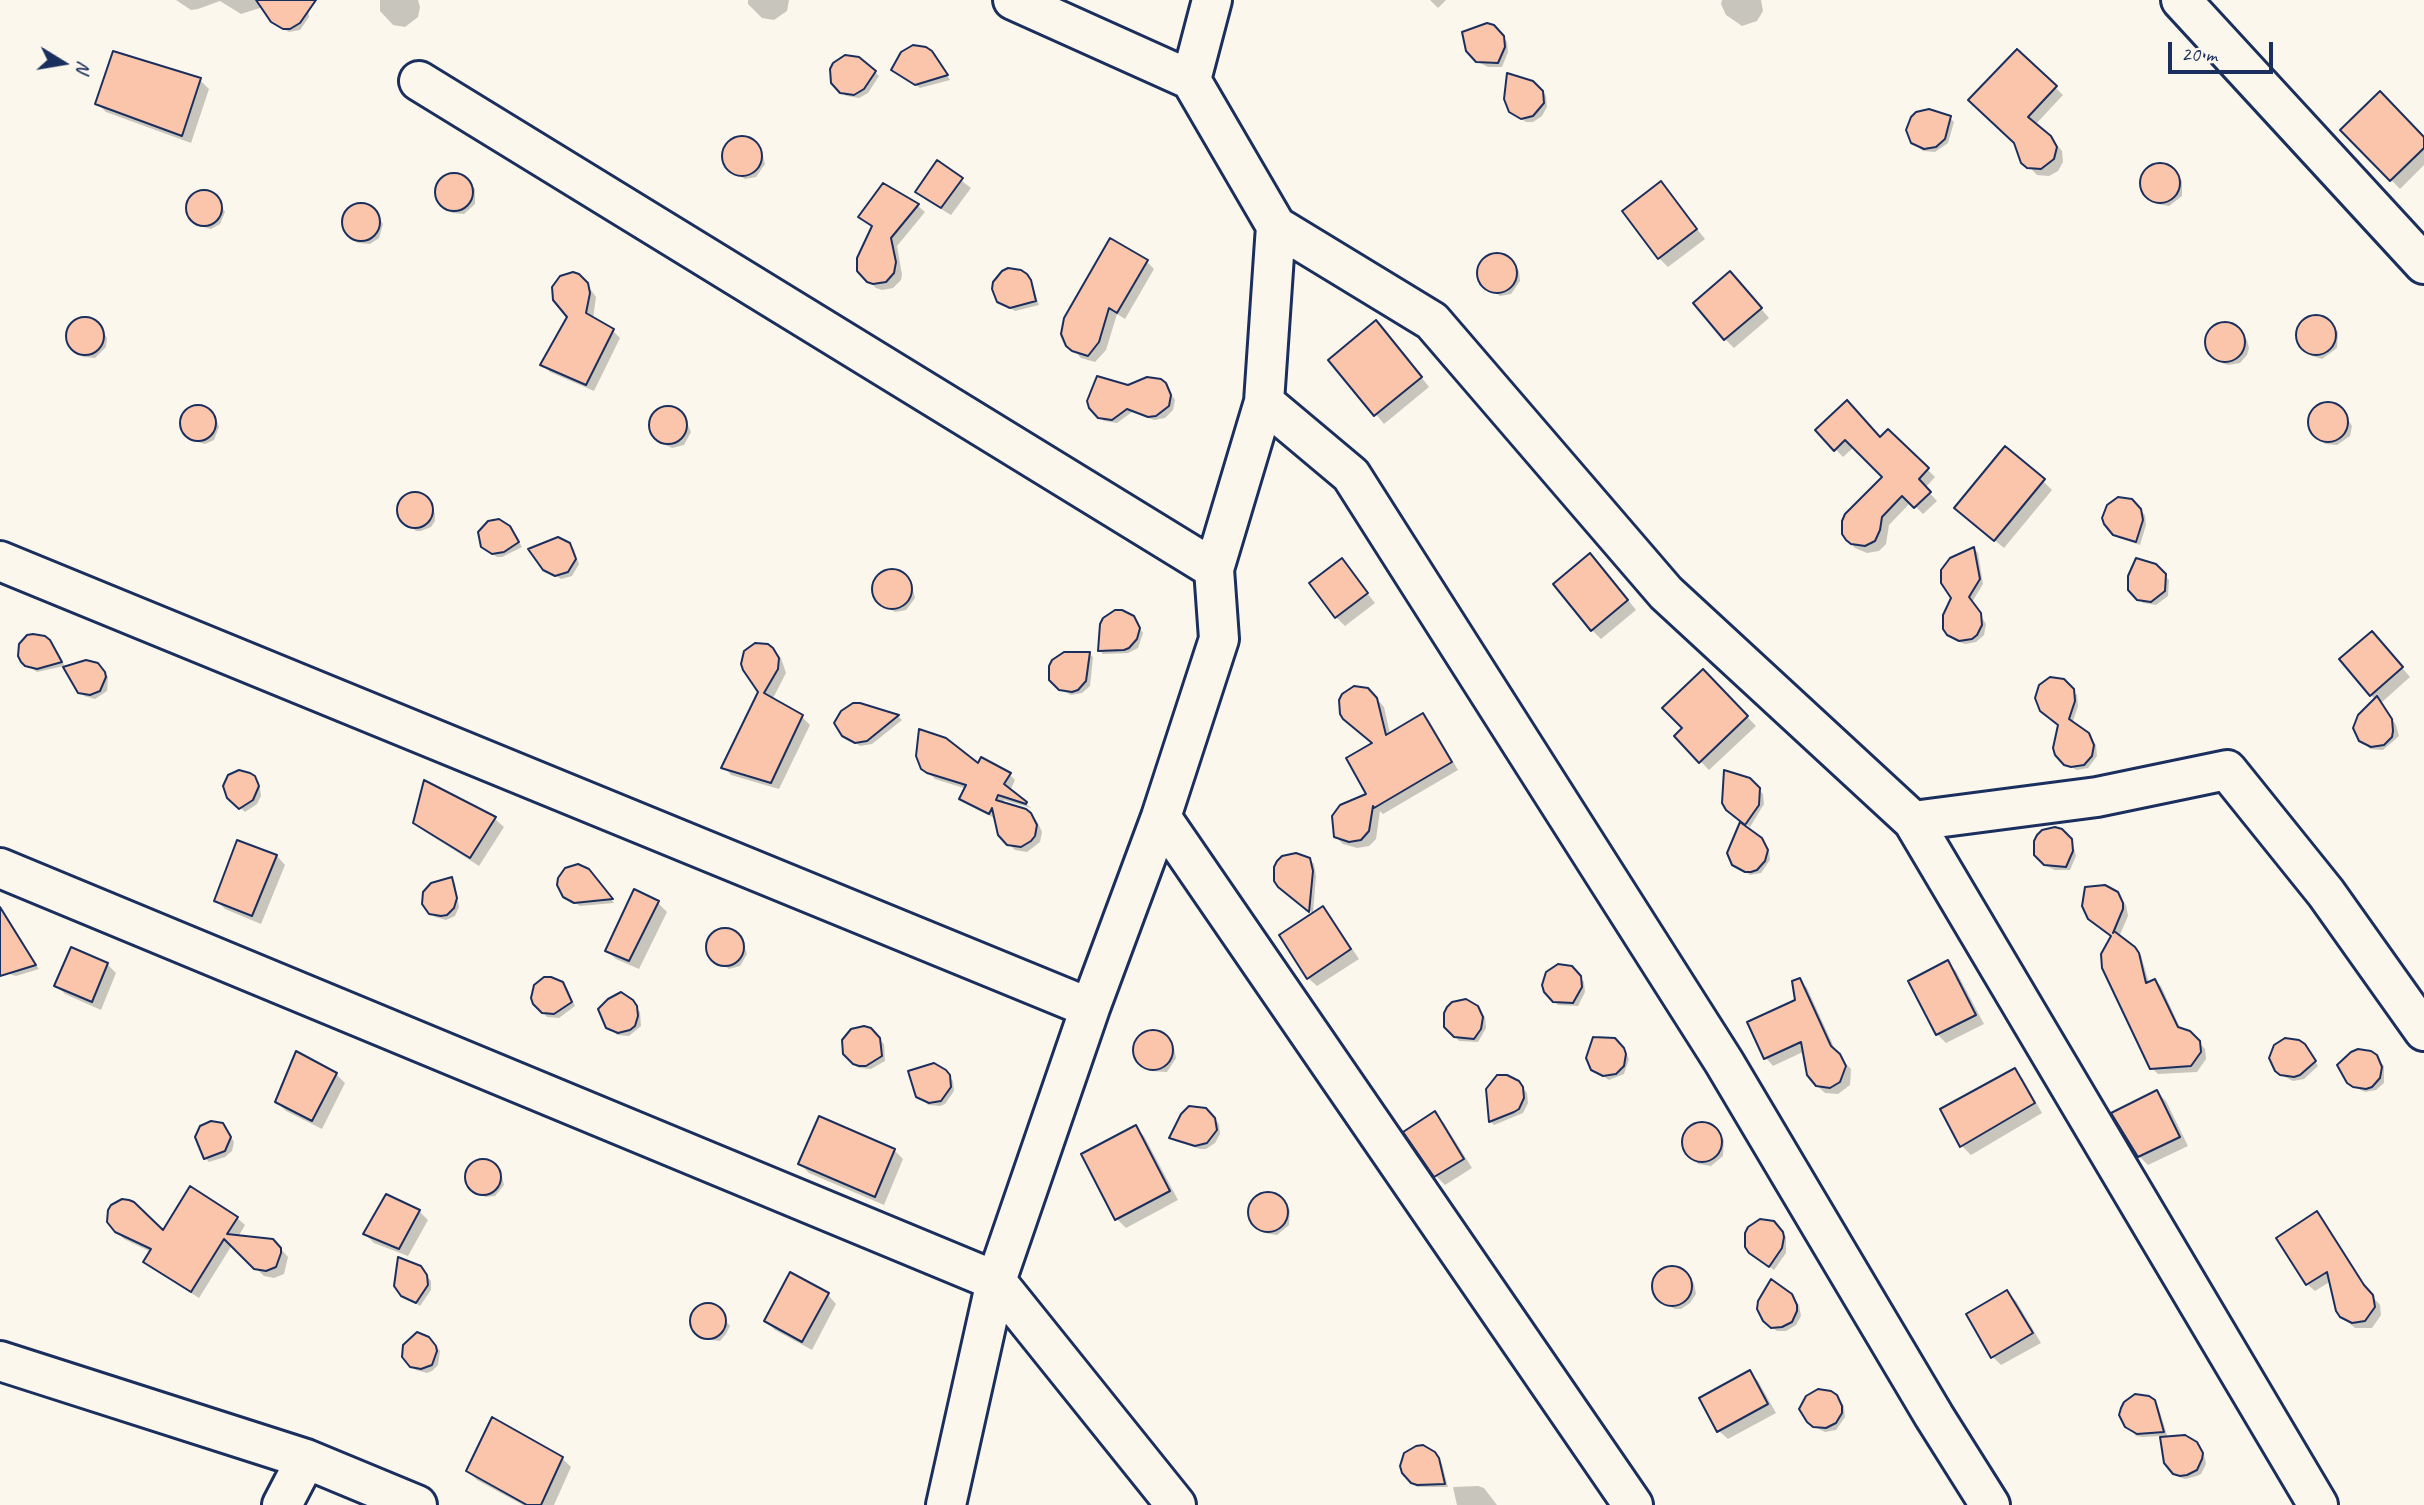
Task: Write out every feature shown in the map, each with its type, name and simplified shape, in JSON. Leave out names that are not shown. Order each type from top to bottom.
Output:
[{"type":"street","points":[[1013,0],[1191,80],[1276,226],[1433,321],[1666,593],[1913,821],[2318,1505]]},
{"type":"street","points":[[1191,80],[1212,0]]},
{"type":"street","points":[[2181,0],[2424,264]]},
{"type":"street","points":[[419,81],[1214,569]]},
{"type":"street","points":[[946,1505],[996,1281],[1090,1008],[1161,817],[1219,639],[1214,569],[1264,402],[1276,226]]},
{"type":"street","points":[[1264,402],[1351,475],[1724,1062],[1934,1416],[1990,1505]]},
{"type":"street","points":[[0,561],[1090,1008]]},
{"type":"street","points":[[1913,821],[2097,797],[2227,770],[2326,892],[2424,1031]]},
{"type":"street","points":[[1161,817],[1633,1505]]},
{"type":"street","points":[[0,868],[996,1281],[1176,1505]]},
{"type":"street","points":[[0,1361],[306,1460],[417,1505]]},
{"type":"street","points":[[282,1505],[306,1460]]},
{"type":"building","points":[[256,0],[316,0],[300,23],[290,29],[283,29],[271,22]]},
{"type":"building","points":[[1487,23],[1494,25],[1504,36],[1505,47],[1498,63],[1476,62],[1466,51],[1462,32]]},
{"type":"building","points":[[913,45],[932,51],[948,75],[915,85],[891,70],[901,52]]},
{"type":"building","points":[[2017,49],[2057,86],[2028,117],[2051,136],[2057,147],[2054,159],[2041,169],[2027,168],[2021,163],[2014,143],[1968,100]]},
{"type":"building","points":[[113,51],[201,78],[182,136],[95,104]]},
{"type":"building","points":[[845,55],[859,57],[876,71],[864,89],[854,95],[840,93],[831,83],[830,69],[833,63]]},
{"type":"building","points":[[1507,73],[1533,81],[1543,91],[1544,103],[1533,116],[1521,119],[1509,112],[1504,99]]},
{"type":"building","points":[[2380,91],[2424,137],[2424,148],[2390,181],[2340,130]]},
{"type":"building","points":[[1929,109],[1951,116],[1945,139],[1936,147],[1924,149],[1911,143],[1906,130],[1916,112]]},
{"type":"building","points":[[742,136],[756,142],[762,156],[756,170],[742,176],[728,170],[722,156],[728,142]]},
{"type":"building","points":[[937,160],[963,178],[941,208],[915,192]]},
{"type":"building","points":[[2160,163],[2174,169],[2180,183],[2174,197],[2160,203],[2146,197],[2140,183],[2146,169]]},
{"type":"building","points":[[454,173],[467,179],[473,192],[467,205],[454,211],[441,205],[435,192],[441,179]]},
{"type":"building","points":[[1661,181],[1697,229],[1658,259],[1622,211]]},
{"type":"building","points":[[883,183],[919,204],[891,238],[896,262],[894,273],[886,282],[873,284],[867,282],[857,271],[857,258],[872,226],[858,217]]},
{"type":"building","points":[[204,190],[216,196],[222,208],[216,220],[204,226],[192,220],[186,208],[192,196]]},
{"type":"building","points":[[361,203],[374,209],[380,222],[374,235],[361,241],[348,235],[342,222],[348,209]]},
{"type":"building","points":[[1110,238],[1148,260],[1117,313],[1109,308],[1099,342],[1088,356],[1072,351],[1066,346],[1061,334],[1064,318]]},
{"type":"building","points":[[1497,253],[1511,259],[1517,273],[1511,287],[1497,293],[1483,287],[1477,273],[1483,259]]},
{"type":"building","points":[[1008,268],[1027,274],[1036,301],[1010,308],[997,302],[992,289],[993,282]]},
{"type":"building","points":[[1730,271],[1762,308],[1724,340],[1693,303]]},
{"type":"building","points":[[573,272],[588,283],[590,293],[586,313],[614,329],[586,385],[540,365],[567,317],[553,300],[552,287],[560,276]]},
{"type":"building","points":[[2316,315],[2324,316],[2330,321],[2335,327],[2335,343],[2330,349],[2324,354],[2316,355],[2308,354],[2302,349],[2297,343],[2296,335],[2297,327],[2302,321],[2308,316]]},
{"type":"building","points":[[85,317],[98,323],[104,336],[98,349],[85,355],[72,349],[66,336],[72,323]]},
{"type":"building","points":[[1376,320],[1422,377],[1374,416],[1328,360]]},
{"type":"building","points":[[2225,322],[2239,328],[2245,342],[2239,356],[2225,362],[2211,356],[2205,342],[2211,328]]},
{"type":"building","points":[[1097,376],[1128,385],[1147,377],[1161,379],[1166,383],[1171,395],[1169,406],[1156,416],[1148,417],[1127,409],[1112,420],[1098,418],[1089,408],[1087,401]]},
{"type":"building","points":[[1847,400],[1880,437],[1888,429],[1929,468],[1919,479],[1931,492],[1914,508],[1902,496],[1882,517],[1875,541],[1865,546],[1851,544],[1846,540],[1842,534],[1842,521],[1845,514],[1882,477],[1845,440],[1834,451],[1815,430]]},
{"type":"building","points":[[2328,402],[2336,403],[2342,408],[2347,414],[2347,430],[2342,436],[2336,441],[2328,442],[2320,441],[2314,436],[2309,430],[2308,422],[2309,414],[2314,408],[2320,403]]},
{"type":"building","points":[[198,405],[210,411],[216,423],[210,435],[198,441],[186,435],[180,423],[186,411]]},
{"type":"building","points":[[668,406],[681,412],[687,425],[681,438],[668,444],[655,438],[649,425],[655,412]]},
{"type":"building","points":[[2005,446],[2045,479],[1994,541],[1954,508]]},
{"type":"building","points":[[415,492],[427,498],[433,510],[427,522],[415,528],[403,522],[397,510],[403,498]]},
{"type":"building","points":[[2118,497],[2132,499],[2141,509],[2143,520],[2136,542],[2113,535],[2104,524],[2102,518],[2107,505]]},
{"type":"building","points":[[499,519],[510,526],[519,542],[504,552],[492,554],[481,547],[478,532],[488,521]]},
{"type":"building","points":[[558,537],[570,543],[576,559],[568,572],[555,576],[543,570],[528,549]]},
{"type":"building","points":[[1974,547],[1980,579],[1969,597],[1981,613],[1982,625],[1972,639],[1959,641],[1947,635],[1943,629],[1943,615],[1951,598],[1941,583],[1941,570],[1950,558]]},
{"type":"building","points":[[1590,553],[1628,600],[1591,631],[1553,584]]},
{"type":"building","points":[[1342,558],[1368,593],[1335,618],[1309,583]]},
{"type":"building","points":[[2136,558],[2156,564],[2166,574],[2165,591],[2151,602],[2137,600],[2128,590],[2128,576]]},
{"type":"building","points":[[892,569],[906,575],[912,589],[906,603],[892,609],[878,603],[872,589],[878,575]]},
{"type":"building","points":[[1115,610],[1122,610],[1134,616],[1140,628],[1137,639],[1124,650],[1098,651],[1100,624],[1103,618]]},
{"type":"building","points":[[2372,631],[2403,667],[2370,696],[2339,659]]},
{"type":"building","points":[[27,635],[45,636],[50,640],[62,662],[37,669],[25,666],[18,656],[19,644]]},
{"type":"building","points":[[755,643],[768,644],[779,658],[778,669],[764,693],[803,715],[771,783],[721,768],[758,692],[741,664],[744,651]]},
{"type":"building","points":[[1064,652],[1090,652],[1086,681],[1078,690],[1072,692],[1059,690],[1049,680],[1052,660]]},
{"type":"building","points":[[86,660],[98,663],[106,677],[100,691],[90,695],[78,693],[63,667]]},
{"type":"building","points":[[1703,669],[1748,716],[1699,763],[1674,736],[1682,728],[1662,708]]},
{"type":"building","points":[[2050,677],[2064,679],[2074,689],[2075,701],[2069,719],[2089,733],[2094,745],[2092,756],[2084,765],[2064,765],[2055,755],[2053,748],[2058,725],[2040,711],[2035,698],[2039,685]]},
{"type":"building","points":[[1354,686],[1368,688],[1377,698],[1386,735],[1423,713],[1452,762],[1374,808],[1373,806],[1369,831],[1361,840],[1349,842],[1334,837],[1332,816],[1340,805],[1366,794],[1346,758],[1372,743],[1340,714],[1339,700],[1342,694]]},
{"type":"building","points":[[2377,696],[2392,719],[2393,731],[2392,737],[2384,745],[2371,747],[2359,741],[2353,728],[2358,715]]},
{"type":"building","points":[[853,703],[899,715],[867,741],[855,743],[842,736],[834,723],[841,711]]},
{"type":"building","points":[[919,729],[946,738],[978,763],[981,757],[1011,773],[1004,784],[1027,802],[1026,804],[998,795],[996,800],[1031,813],[1037,825],[1031,841],[1021,847],[1007,845],[998,835],[992,808],[989,814],[959,799],[966,785],[921,769],[916,756]]},
{"type":"building","points":[[239,770],[255,776],[259,786],[253,800],[239,809],[227,798],[223,786],[228,775]]},
{"type":"building","points":[[1724,770],[1750,778],[1760,788],[1759,805],[1745,825],[1726,810],[1722,803]]},
{"type":"building","points":[[424,780],[496,817],[470,858],[413,823]]},
{"type":"building","points":[[1740,822],[1762,838],[1768,850],[1765,861],[1757,870],[1751,872],[1732,865],[1727,853]]},
{"type":"building","points":[[2055,827],[2062,829],[2072,839],[2073,851],[2066,867],[2044,865],[2034,855],[2037,835],[2042,830]]},
{"type":"building","points":[[237,840],[277,855],[252,916],[214,901]]},
{"type":"building","points":[[1296,853],[1310,858],[1313,871],[1309,912],[1274,881],[1277,861],[1282,856]]},
{"type":"building","points":[[578,864],[589,869],[613,899],[574,903],[563,897],[557,885],[558,878],[565,868]]},
{"type":"building","points":[[452,877],[457,898],[454,908],[447,915],[429,914],[422,904],[423,892],[431,883]]},
{"type":"building","points":[[2105,885],[2118,892],[2123,903],[2113,933],[2114,931],[2135,947],[2146,983],[2155,979],[2178,1027],[2190,1031],[2200,1041],[2201,1052],[2191,1066],[2150,1069],[2102,968],[2101,954],[2111,936],[2088,919],[2082,906],[2085,887]]},
{"type":"building","points":[[634,889],[659,901],[629,961],[605,951]]},
{"type":"building","points":[[1323,906],[1351,949],[1307,979],[1279,935]]},
{"type":"building","points":[[0,907],[36,965],[0,976]]},
{"type":"building","points":[[725,928],[738,934],[744,947],[738,960],[725,966],[712,960],[706,947],[712,934]]},
{"type":"building","points":[[71,947],[108,963],[92,1002],[54,986]]},
{"type":"building","points":[[1948,960],[1976,1015],[1936,1035],[1908,981]]},
{"type":"building","points":[[1558,964],[1572,966],[1581,976],[1582,987],[1573,1003],[1553,1002],[1544,992],[1542,985],[1546,972]]},
{"type":"building","points":[[544,977],[563,982],[572,1002],[554,1014],[542,1013],[531,998],[534,985]]},
{"type":"building","points":[[1800,978],[1831,1046],[1840,1054],[1846,1066],[1840,1082],[1830,1088],[1816,1086],[1807,1075],[1801,1042],[1764,1059],[1747,1022],[1795,1000],[1792,981]]},
{"type":"building","points":[[621,992],[633,1000],[638,1016],[635,1026],[618,1033],[606,1028],[598,1009]]},
{"type":"building","points":[[1466,999],[1478,1006],[1483,1017],[1481,1029],[1474,1039],[1454,1037],[1444,1027],[1447,1007],[1452,1002]]},
{"type":"building","points":[[864,1026],[871,1028],[880,1038],[882,1056],[866,1066],[859,1066],[843,1054],[842,1040],[851,1029]]},
{"type":"building","points":[[1153,1030],[1161,1031],[1167,1036],[1172,1042],[1172,1058],[1167,1064],[1161,1069],[1153,1070],[1145,1069],[1139,1064],[1134,1058],[1133,1050],[1134,1042],[1139,1036],[1145,1031]]},
{"type":"building","points":[[1593,1037],[1615,1038],[1624,1048],[1624,1066],[1616,1074],[1603,1076],[1591,1070],[1586,1058]]},
{"type":"building","points":[[2285,1038],[2299,1040],[2305,1044],[2316,1061],[2294,1077],[2280,1075],[2269,1058],[2274,1045]]},
{"type":"building","points":[[2358,1049],[2377,1055],[2382,1067],[2380,1078],[2372,1087],[2366,1089],[2347,1083],[2337,1065]]},
{"type":"building","points":[[296,1051],[337,1073],[312,1121],[275,1102]]},
{"type":"building","points":[[934,1063],[950,1075],[951,1087],[941,1101],[929,1103],[916,1097],[908,1071]]},
{"type":"building","points":[[2015,1068],[2035,1103],[1960,1147],[1940,1109]]},
{"type":"building","points":[[1497,1075],[1507,1075],[1519,1081],[1523,1087],[1524,1098],[1519,1109],[1489,1122],[1486,1089]]},
{"type":"building","points":[[2157,1090],[2180,1137],[2138,1157],[2111,1113]]},
{"type":"building","points":[[1189,1106],[1206,1108],[1215,1118],[1217,1130],[1207,1143],[1195,1146],[1169,1138],[1181,1114]]},
{"type":"building","points":[[1435,1111],[1464,1159],[1434,1177],[1403,1132]]},
{"type":"building","points":[[819,1116],[895,1149],[875,1197],[798,1164]]},
{"type":"building","points":[[211,1121],[223,1123],[231,1137],[225,1151],[204,1159],[195,1137],[200,1126]]},
{"type":"building","points":[[1702,1122],[1716,1128],[1722,1142],[1716,1156],[1702,1162],[1688,1156],[1682,1142],[1688,1128]]},
{"type":"building","points":[[1136,1125],[1170,1191],[1115,1220],[1081,1154]]},
{"type":"building","points":[[483,1159],[495,1165],[501,1177],[495,1189],[483,1195],[471,1189],[465,1177],[471,1165]]},
{"type":"building","points":[[190,1186],[238,1217],[227,1234],[273,1239],[281,1248],[276,1267],[266,1271],[254,1269],[224,1239],[191,1292],[143,1262],[151,1249],[115,1232],[107,1222],[111,1205],[122,1199],[129,1200],[163,1230]]},
{"type":"building","points":[[1268,1192],[1282,1198],[1288,1212],[1282,1226],[1268,1232],[1254,1226],[1248,1212],[1254,1198]]},
{"type":"building","points":[[386,1194],[420,1210],[399,1249],[363,1234]]},
{"type":"building","points":[[2317,1211],[2373,1295],[2375,1307],[2365,1321],[2352,1323],[2340,1317],[2336,1311],[2327,1272],[2306,1285],[2276,1238]]},
{"type":"building","points":[[1760,1219],[1774,1221],[1784,1237],[1782,1248],[1769,1267],[1745,1247],[1748,1227]]},
{"type":"building","points":[[398,1257],[421,1266],[427,1275],[428,1285],[416,1303],[401,1296],[394,1286]]},
{"type":"building","points":[[1672,1266],[1686,1272],[1692,1286],[1686,1300],[1672,1306],[1658,1300],[1652,1286],[1658,1272]]},
{"type":"building","points":[[790,1272],[829,1293],[802,1342],[764,1321]]},
{"type":"building","points":[[1771,1279],[1792,1294],[1797,1305],[1792,1322],[1782,1327],[1771,1328],[1763,1321],[1757,1309],[1758,1301]]},
{"type":"building","points":[[2007,1290],[2033,1333],[1991,1358],[1966,1314]]},
{"type":"building","points":[[708,1303],[720,1309],[726,1321],[720,1333],[708,1339],[696,1333],[690,1321],[696,1309]]},
{"type":"building","points":[[417,1332],[429,1337],[437,1351],[432,1365],[421,1369],[410,1367],[402,1357],[403,1345]]},
{"type":"building","points":[[1750,1370],[1768,1404],[1717,1432],[1699,1398]]},
{"type":"building","points":[[1818,1389],[1837,1395],[1842,1406],[1842,1413],[1836,1423],[1826,1428],[1813,1427],[1799,1409],[1806,1396]]},
{"type":"building","points":[[2135,1394],[2149,1396],[2155,1400],[2164,1432],[2137,1434],[2125,1427],[2119,1415],[2121,1408],[2124,1402]]},
{"type":"building","points":[[492,1417],[563,1457],[541,1505],[527,1505],[466,1471]]},
{"type":"building","points":[[2185,1435],[2197,1442],[2203,1453],[2197,1470],[2180,1476],[2173,1474],[2164,1463],[2160,1437]]},
{"type":"building","points":[[1423,1445],[1435,1452],[1439,1458],[1445,1484],[1417,1485],[1411,1483],[1402,1473],[1400,1466],[1404,1453]]}]
